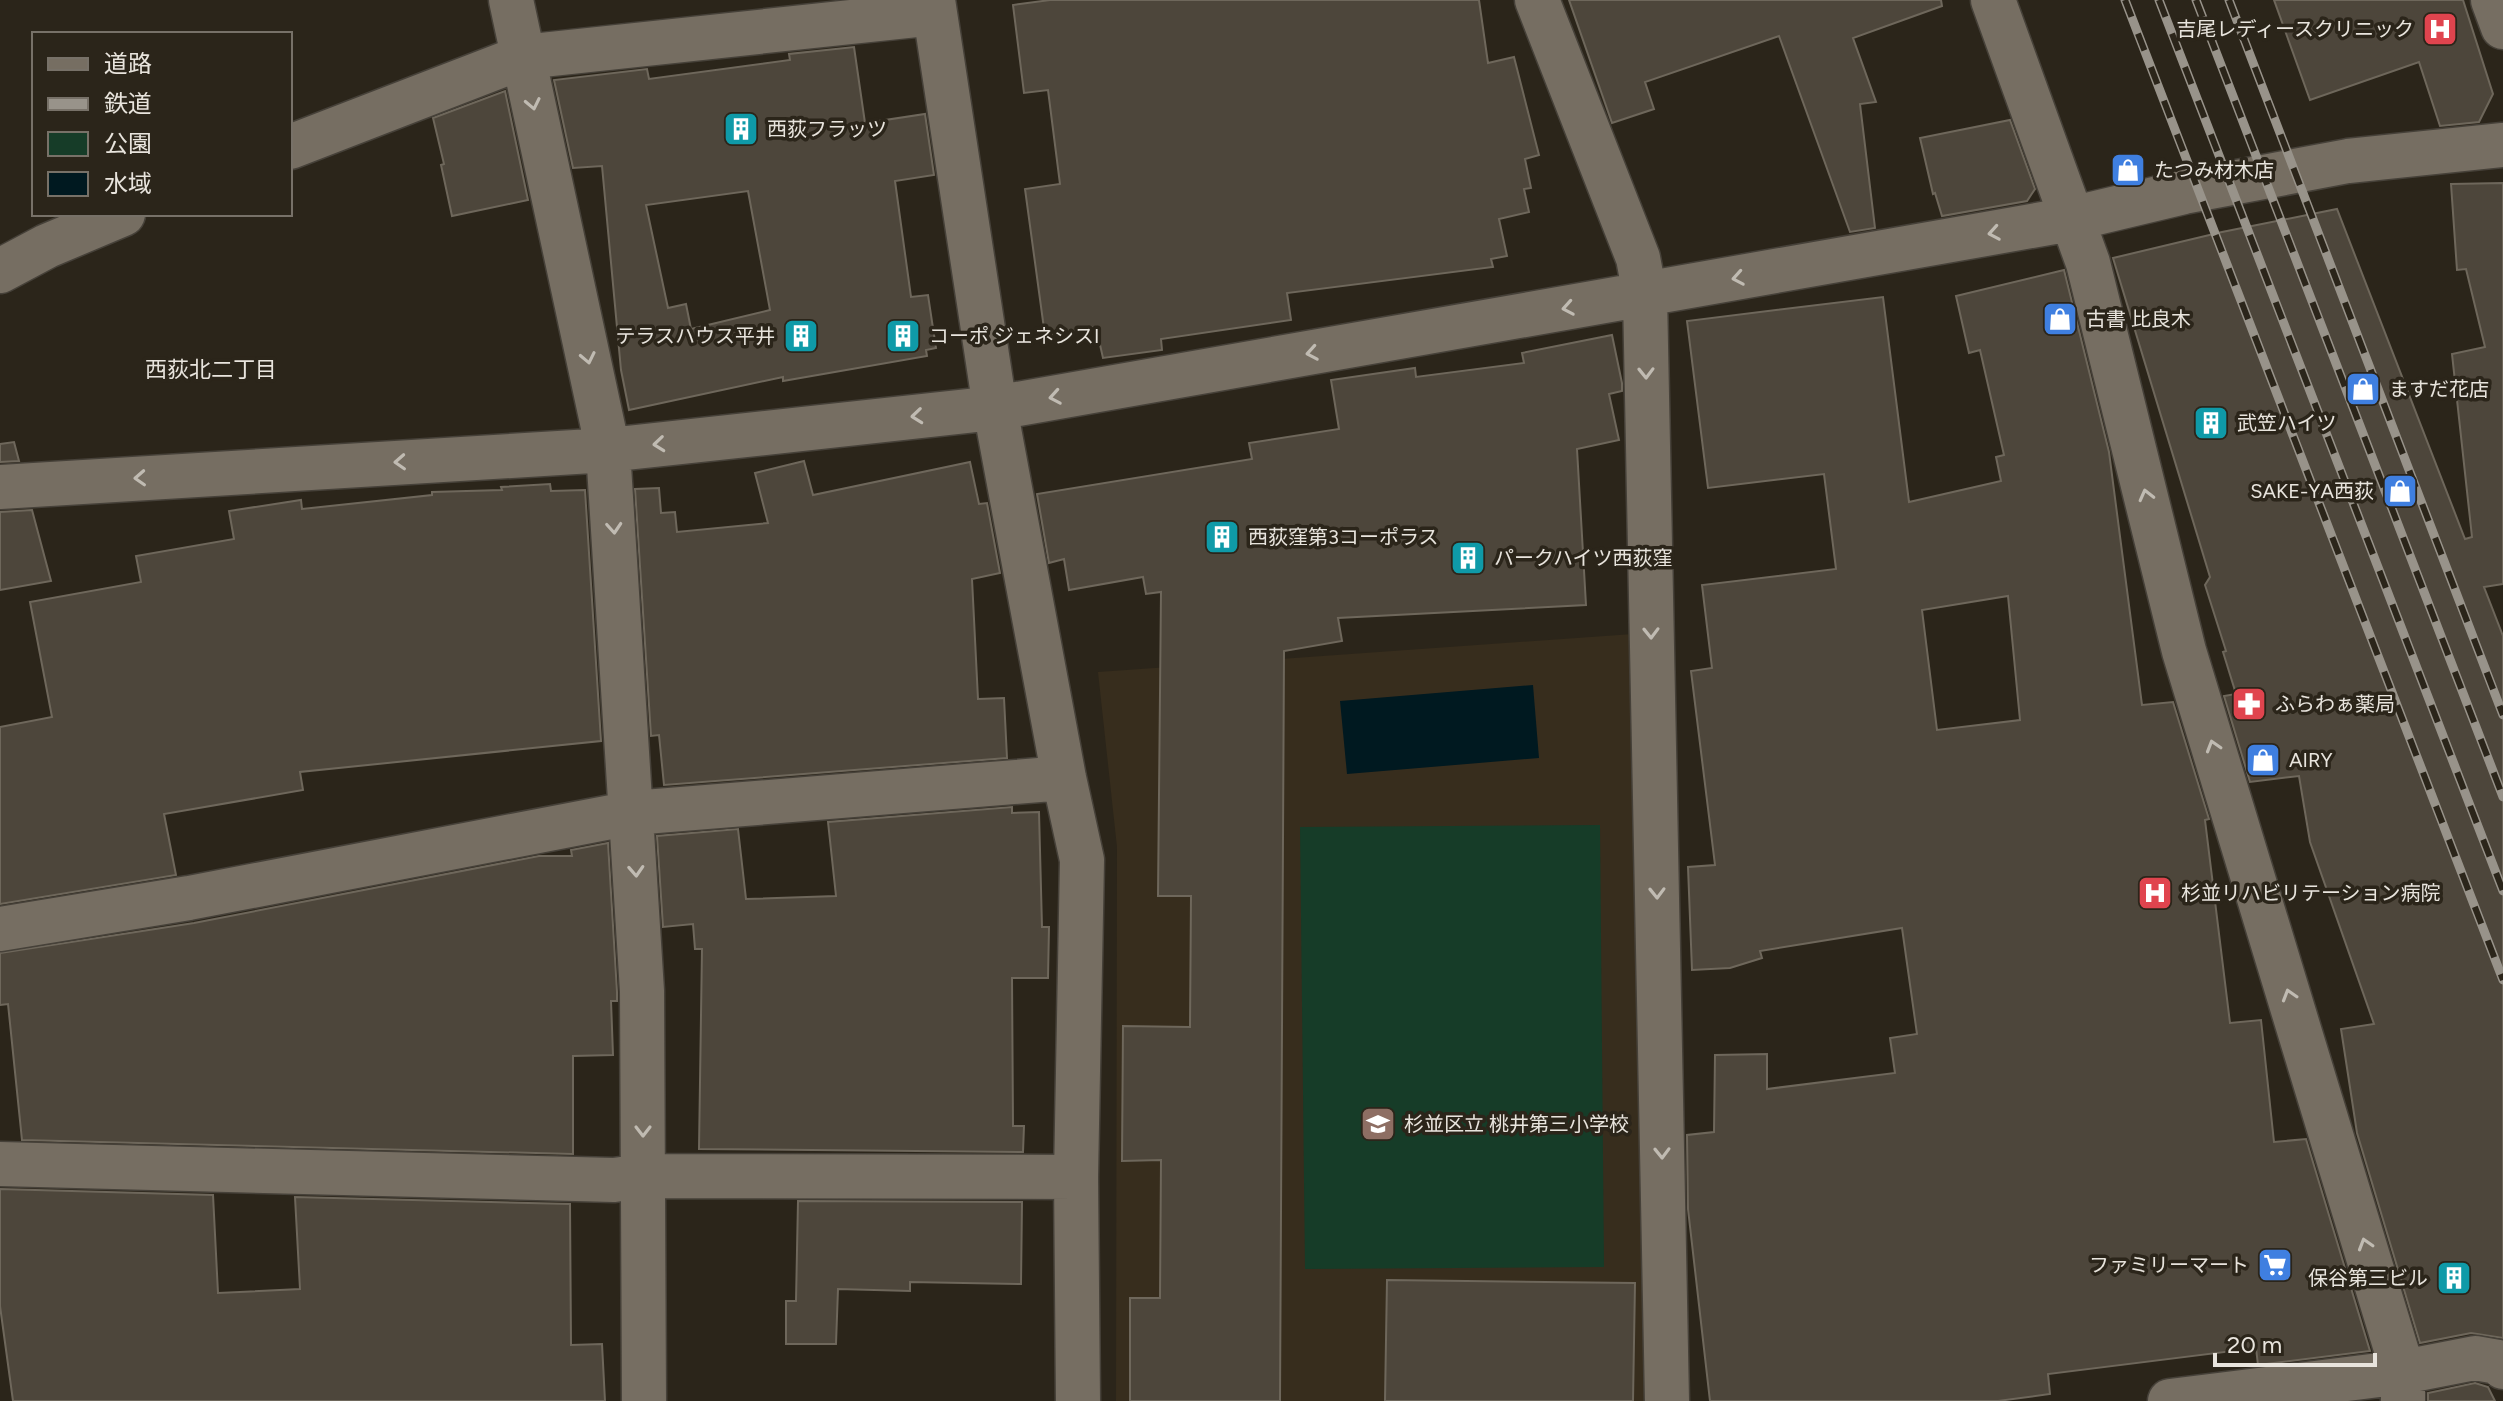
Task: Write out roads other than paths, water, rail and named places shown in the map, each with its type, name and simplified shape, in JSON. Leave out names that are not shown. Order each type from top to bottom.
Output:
[{"type":"street","points":[[511,0],[608,450],[642,991],[644,1401]]},
{"type":"street","points":[[1537,0],[1638,258],[1645,295],[1667,1401]]},
{"type":"street","points":[[1993,0],[2088,263],[2184,651],[2403,1387]]},
{"type":"street","points":[[2493,0],[2503,27]]},
{"type":"street","points":[[292,146],[523,57],[934,7],[995,408],[1082,860],[1076,1177],[1078,1401]]},
{"type":"street","points":[[0,487],[608,450],[995,408],[2071,219],[2184,192],[2348,161],[2503,145]]},
{"type":"street","points":[[0,271],[47,246],[118,216]]},
{"type":"street","points":[[0,929],[189,898],[632,813],[1064,778]]},
{"type":"street","points":[[0,1164],[614,1180],[643,1176],[1076,1177]]},
{"type":"street","points":[[2170,1401],[2403,1387],[2475,1358],[2498,1362],[2503,1367]]},
{"type":"water","points":[[1533,685],[1539,758],[1347,774],[1340,701]]},
{"type":"railway","points":[[2125,0],[2503,980]]},
{"type":"railway","points":[[2159,0],[2503,891]]},
{"type":"railway","points":[[2196,0],[2503,797]]},
{"type":"railway","points":[[2229,0],[2503,715]]},
{"type":"place","name":"吉尾レディースクリニック","points":[[2440,29]]},
{"type":"place","name":"西荻フラッツ","points":[[741,129]]},
{"type":"place","name":"たつみ材木店","points":[[2128,170]]},
{"type":"place","name":"古書 比良木","points":[[2060,319]]},
{"type":"place","name":"テラスハウス平井","points":[[801,336]]},
{"type":"place","name":"コーポ ジェネシスI","points":[[903,336]]},
{"type":"place","name":"ますだ花店","points":[[2363,389]]},
{"type":"place","name":"武笠ハイツ","points":[[2211,423]]},
{"type":"place","name":"SAKE-YA西荻","points":[[2400,491]]},
{"type":"place","name":"西荻窪第3コーポラス","points":[[1222,537]]},
{"type":"place","name":"パークハイツ西荻窪","points":[[1468,558]]},
{"type":"place","name":"ふらわぁ薬局","points":[[2249,704]]},
{"type":"place","name":"AIRY","points":[[2263,760]]},
{"type":"place","name":"杉並リハビリテーション病院","points":[[2155,893]]},
{"type":"place","name":"杉並区立 桃井第三小学校","points":[[1378,1124]]},
{"type":"place","name":"ファミリーマート","points":[[2275,1265]]},
{"type":"place","name":"保谷第三ビル","points":[[2454,1278]]},
{"type":"district","name":"西荻北二丁目","points":[[211,369]]}]
